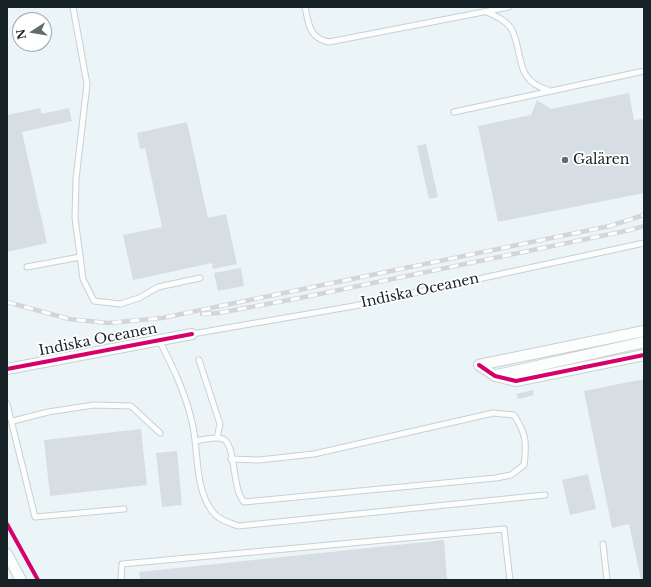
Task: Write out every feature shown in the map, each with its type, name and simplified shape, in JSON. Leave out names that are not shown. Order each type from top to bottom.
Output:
[{"type":"street","points":[[644,332],[479,365],[495,376],[516,381],[644,355]]},
{"type":"street","name":"Indiska Oceanen","points":[[7,369],[192,334]]},
{"type":"street","points":[[495,376],[644,342]]},
{"type":"street","points":[[7,554],[21,580]]},
{"type":"lane","points":[[73,7],[87,84],[76,179],[75,218],[83,278],[94,301],[120,304],[139,298],[158,287],[200,278]]},
{"type":"lane","points":[[305,7],[310,32],[315,37],[329,42],[509,7]]},
{"type":"lane","points":[[486,12],[505,22],[512,30],[520,62],[528,79],[540,88],[550,90]]},
{"type":"lane","points":[[454,112],[550,90],[644,71]]},
{"type":"lane","name":"Indiska Oceanen","points":[[192,334],[354,306],[644,243]]},
{"type":"lane","points":[[27,267],[80,257]]},
{"type":"lane","points":[[159,340],[179,378],[192,424],[202,492],[212,511],[222,520],[238,526],[545,495]]},
{"type":"lane","points":[[198,360],[220,424],[217,438]]},
{"type":"lane","points":[[7,404],[13,422],[35,517],[124,509]]},
{"type":"lane","points":[[13,422],[48,412],[94,405],[131,406],[160,433]]},
{"type":"lane","points":[[195,441],[217,438],[225,440],[229,444],[231,459],[240,498],[244,502],[496,478],[511,475],[524,465],[526,444],[523,429],[514,415],[493,413],[314,454],[259,460],[231,459]]},
{"type":"lane","points":[[121,580],[122,564],[504,529],[510,580]]},
{"type":"lane","points":[[603,544],[607,580]]},
{"type":"building","name":"Galären","points":[[629,93],[634,120],[642,119],[644,125],[644,193],[498,222],[478,126],[531,115],[537,100],[551,109]]},
{"type":"building","points":[[40,108],[42,114],[69,108],[72,121],[22,132],[47,243],[7,252],[7,115]]},
{"type":"building","points":[[187,122],[208,218],[226,214],[237,264],[213,269],[212,263],[133,280],[123,235],[162,227],[145,148],[140,149],[137,133]]},
{"type":"building","points":[[426,144],[438,197],[429,199],[417,146]]},
{"type":"building","points":[[241,268],[244,286],[218,291],[214,273]]},
{"type":"building","points":[[644,379],[644,580],[641,580],[629,524],[612,528],[584,391]]},
{"type":"building","points":[[533,390],[534,395],[518,399],[516,394]]},
{"type":"building","points":[[141,429],[147,485],[50,496],[44,440]]},
{"type":"building","points":[[177,451],[182,505],[162,507],[156,453]]},
{"type":"building","points":[[588,474],[596,509],[570,515],[562,480]]},
{"type":"building","points":[[444,540],[447,580],[140,580],[139,572]]},
{"type":"railway","points":[[7,302],[69,319],[108,323],[162,318],[610,226],[644,215]]},
{"type":"railway","points":[[202,314],[219,313],[305,297],[644,226]]},
{"type":"cycle path","points":[[7,369],[192,334]]},
{"type":"cycle path","points":[[479,365],[495,376],[516,381],[644,355]]},
{"type":"cycle path","points":[[7,524],[38,580]]},
{"type":"place","name":"Galären","points":[[565,160]]}]
